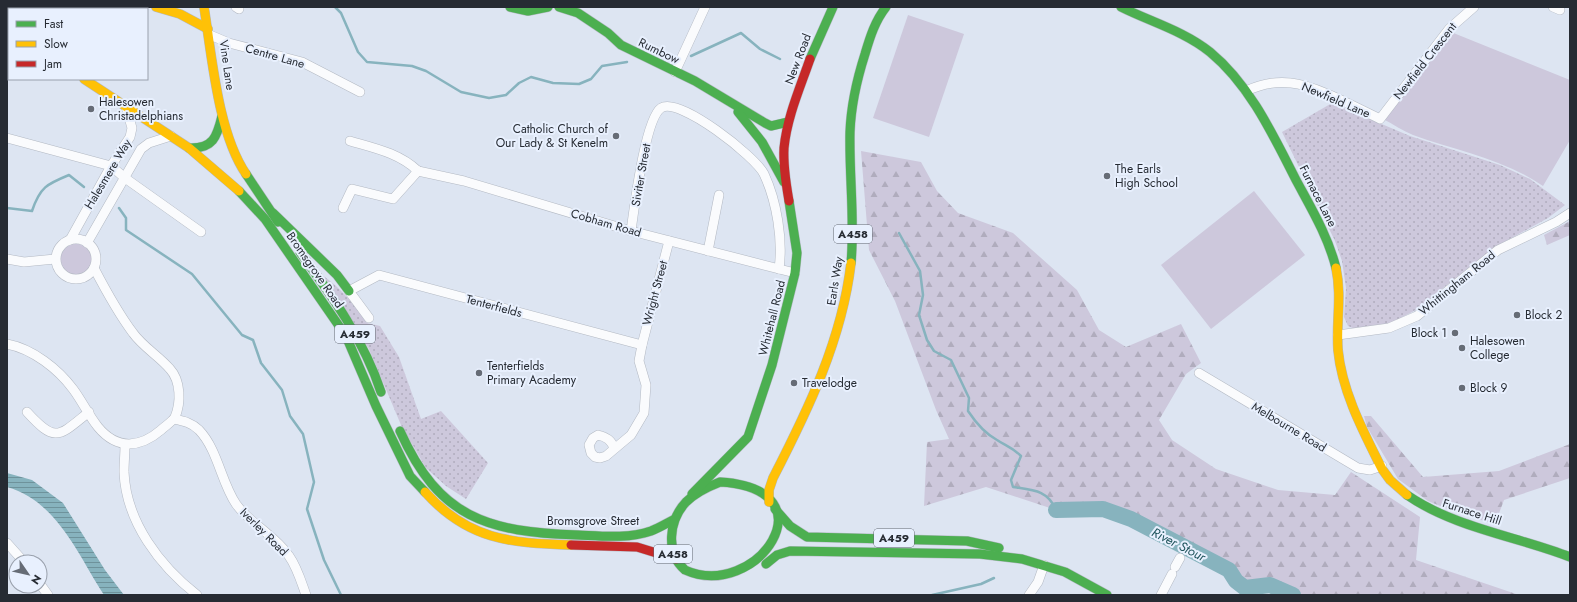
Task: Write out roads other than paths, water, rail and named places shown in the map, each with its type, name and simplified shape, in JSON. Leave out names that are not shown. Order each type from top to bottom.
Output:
[{"type":"main road","name":"Vine Lane","points":[[156,7],[180,14],[209,32],[222,113]]},
{"type":"main road","points":[[204,7],[209,32]]},
{"type":"main road","points":[[510,7],[528,11],[548,7]]},
{"type":"main road","name":"Rumbow","points":[[559,7],[580,10],[621,45],[722,96],[733,105],[771,126],[788,122]]},
{"type":"main road","name":"New Road","points":[[788,122],[815,46],[833,7]]},
{"type":"main road","name":"Earls Way","points":[[772,505],[769,490],[773,478],[806,412],[824,370],[842,317],[849,279],[854,212],[850,142],[853,105],[867,46],[878,19],[886,7]]},
{"type":"main road","name":"Furnace Lane","points":[[1121,7],[1174,31],[1209,52],[1228,69],[1246,91],[1288,164],[1323,230],[1333,254],[1339,287],[1340,314],[1338,350],[1348,396],[1382,466]]},
{"type":"main road","name":"Bromsgrove Road","points":[[86,80],[190,148],[229,181],[265,219],[346,336],[376,406],[410,476],[430,498],[472,530],[510,541]]},
{"type":"main road","name":"Rumbow","points":[[733,105],[762,142],[786,186]]},
{"type":"main road","points":[[190,148],[197,149],[211,144],[219,133],[222,113]]},
{"type":"main road","name":"Bromsgrove Road","points":[[222,113],[233,152],[244,172],[333,298],[352,328],[367,355],[385,401]]},
{"type":"main road","name":"Whitehall Road","points":[[692,494],[743,443],[753,427],[778,345],[795,273],[797,252],[786,186],[784,149],[788,122]]},
{"type":"main road","points":[[269,209],[332,270],[349,291]]},
{"type":"main road","name":"Bromsgrove Street","points":[[396,422],[416,464],[434,487],[456,506],[480,520],[509,530],[534,534],[632,535],[655,530],[675,519]]},
{"type":"main road","name":"Furnace Hill","points":[[1382,466],[1389,478],[1408,496],[1431,510],[1452,520],[1525,541],[1570,557]]},
{"type":"main road","name":"A458","points":[[718,584],[698,580],[686,571],[672,553],[671,534],[675,519],[680,509],[692,494],[712,484],[728,482],[746,487],[772,505],[779,523],[779,535],[774,552],[763,568]]},
{"type":"main road","name":"A459","points":[[772,505],[790,526],[807,537],[967,541],[1000,548],[1022,559],[1065,572],[1107,595]]},
{"type":"main road","name":"Bromsgrove Street","points":[[510,541],[535,544],[638,546],[676,559]]},
{"type":"main road","name":"A459","points":[[763,568],[777,555],[790,551],[808,550],[980,554],[1022,559]]},
{"type":"street","points":[[675,72],[705,7]]},
{"type":"street","name":"Newfield Crescent","points":[[1380,119],[1449,28],[1474,7]]},
{"type":"street","name":"Centre Lane","points":[[209,32],[229,43],[302,62],[360,92]]},
{"type":"street","name":"Newfield Lane","points":[[1246,91],[1257,86],[1290,83],[1304,86],[1332,97],[1380,119]]},
{"type":"street","name":"Halesmere Way","points":[[70,240],[111,166],[130,137],[132,128],[126,106]]},
{"type":"street","name":"Siviter Street","points":[[631,231],[640,173],[653,120],[660,108],[667,106],[681,109],[728,139],[755,160],[764,174],[779,225],[781,253],[779,269]]},
{"type":"street","name":"Halesmere Way","points":[[87,243],[141,149],[149,143],[171,136]]},
{"type":"street","points":[[7,138],[111,166],[125,178],[202,232]]},
{"type":"street","points":[[343,208],[352,189],[392,199],[418,171],[408,161],[397,156],[350,141]]},
{"type":"street","name":"Cobham Road","points":[[418,171],[464,181],[631,231],[795,273]]},
{"type":"street","points":[[708,251],[719,195]]},
{"type":"street","name":"Whittingham Road","points":[[1338,335],[1389,328],[1417,316],[1498,250],[1556,222],[1570,213]]},
{"type":"street","points":[[7,344],[26,350],[44,362],[73,389],[98,428],[115,441],[125,445],[134,444],[148,438],[174,419],[180,399],[177,381],[172,370],[134,335],[116,308],[94,268],[95,254],[87,243],[80,239],[70,240],[62,246],[55,259],[59,271],[68,278],[74,280],[86,277],[94,268]]},
{"type":"street","name":"Wright Street","points":[[614,449],[632,435],[644,413],[646,385],[639,361],[669,241]]},
{"type":"street","points":[[7,259],[24,262],[55,259]]},
{"type":"street","name":"Tenterfields","points":[[349,291],[379,275],[642,345]]},
{"type":"street","points":[[349,291],[369,318]]},
{"type":"street","name":"Melbourne Road","points":[[1199,373],[1358,468],[1370,470],[1382,466]]},
{"type":"street","points":[[27,412],[47,431],[56,434],[63,432],[89,412]]},
{"type":"street","name":"Iverley Road","points":[[174,419],[189,423],[199,430],[208,444],[236,504],[247,518],[289,555],[299,574],[306,595]]},
{"type":"street","points":[[125,445],[124,474],[130,506],[147,542],[165,566],[197,595]]},
{"type":"street","points":[[7,543],[17,554]]},
{"type":"street","points":[[1029,595],[1038,582],[1044,566]]},
{"type":"street","points":[[1161,595],[1176,566]]},
{"type":"water","points":[[7,473],[32,480],[63,503],[105,570],[124,595],[104,595],[75,547],[53,517],[40,504],[24,494],[7,487]]},
{"type":"waterway","points":[[335,7],[341,13],[358,52],[367,62],[412,66],[426,71],[461,92],[489,98],[506,95],[519,83],[531,77],[553,83],[579,84],[591,79],[602,66],[627,62]]},
{"type":"waterway","points":[[691,56],[741,33],[760,49],[780,59]]},
{"type":"waterway","points":[[7,208],[32,211],[41,191],[45,187],[69,175],[84,187]]},
{"type":"waterway","points":[[119,208],[126,218],[126,230],[192,274],[242,335],[253,340],[261,363],[282,390],[290,416],[303,434],[314,482],[307,509],[324,560],[341,595]]},
{"type":"waterway","points":[[899,233],[920,271],[923,295],[919,315],[927,340],[934,351],[951,360],[969,398],[968,411],[977,424],[992,437],[1021,456],[1011,480],[1013,487],[1039,492],[1049,498],[1056,510]]},
{"type":"waterway","name":"River Stour","points":[[1056,510],[1103,509],[1131,519],[1229,570],[1236,581],[1245,588],[1270,585],[1293,595]]},
{"type":"waterway","points":[[932,595],[981,584],[994,578]]},
{"type":"place","name":"Halesowen Christadelphians","points":[[91,109]]},
{"type":"place","name":"Catholic Church of Our Lady & St Kenelm","points":[[616,136]]},
{"type":"place","name":"The Earls High School","points":[[1107,176]]},
{"type":"place","name":"Block 2","points":[[1517,315]]},
{"type":"place","name":"Block 1","points":[[1455,333]]},
{"type":"place","name":"Halesowen College","points":[[1462,348]]},
{"type":"place","name":"Tenterfields Primary Academy","points":[[479,373]]},
{"type":"place","name":"Travelodge","points":[[794,383]]},
{"type":"place","name":"Block 9","points":[[1462,388]]}]
